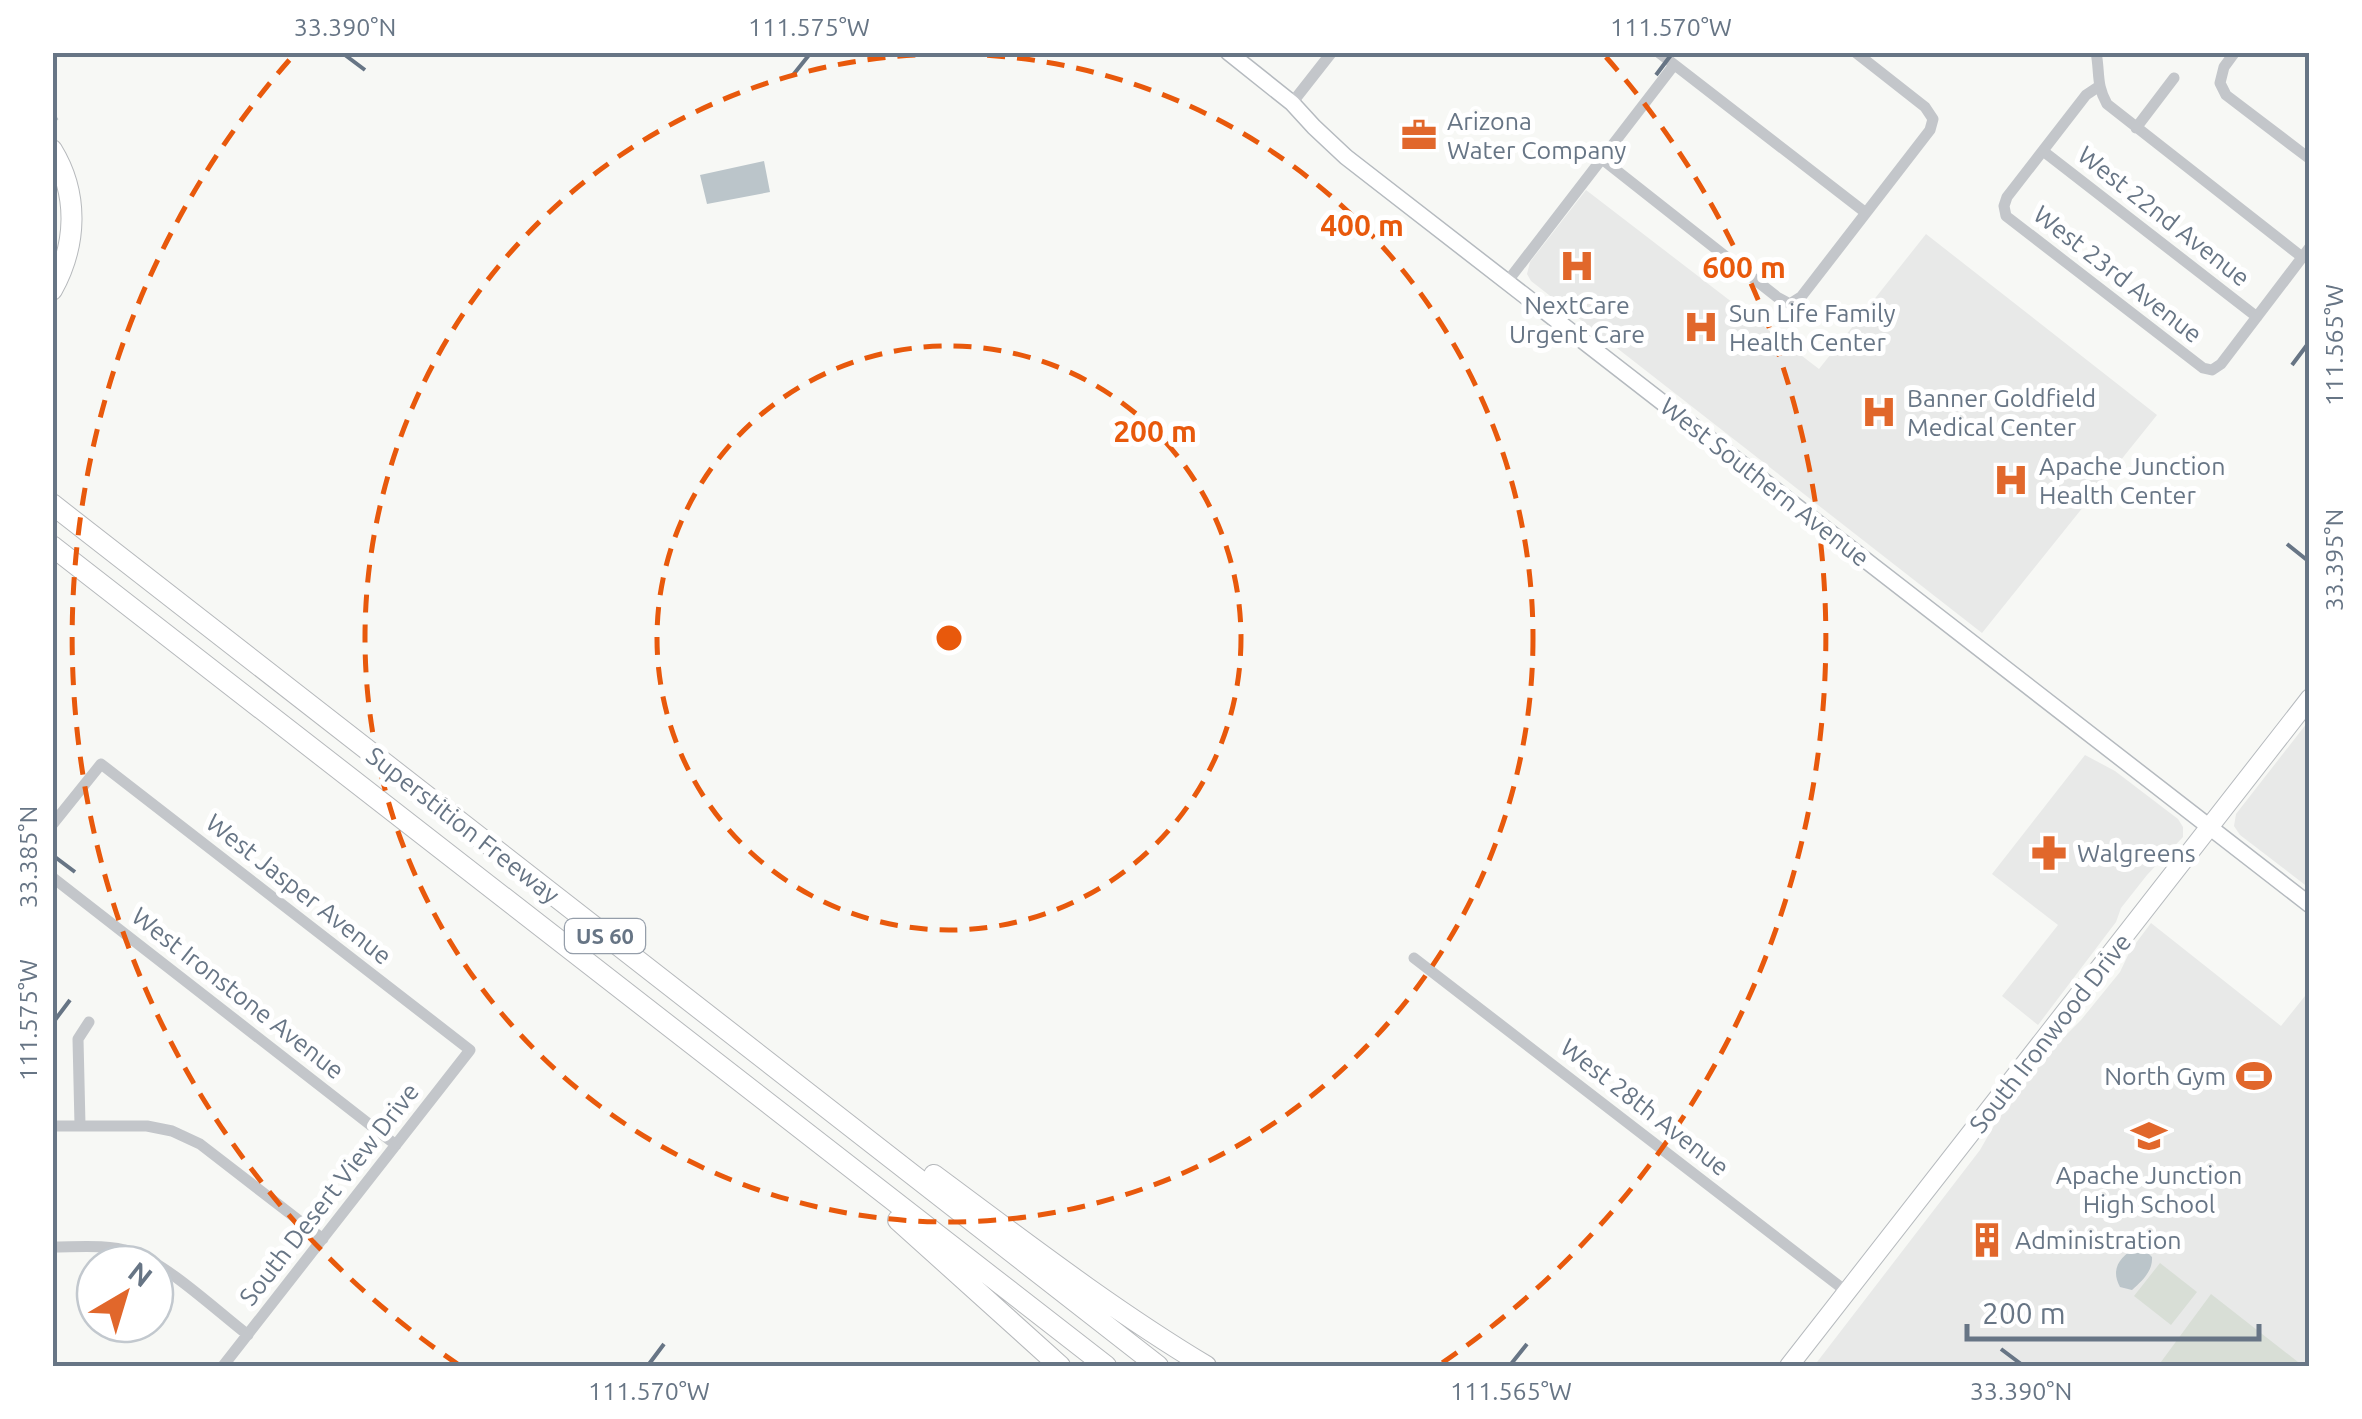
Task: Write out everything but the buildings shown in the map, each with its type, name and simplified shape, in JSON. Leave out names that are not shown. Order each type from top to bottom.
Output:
[{"type":"highway","points":[[52,150],[66,179],[72,215],[67,258],[52,290]]},
{"type":"highway","name":"Superstition Freeway","points":[[52,504],[1158,1366]]},
{"type":"highway","name":"Superstition Freeway","points":[[52,546],[1106,1366]]},
{"type":"highway","points":[[718,1024],[826,1094],[1080,1283],[1206,1366]]},
{"type":"highway","points":[[790,1120],[1060,1366]]},
{"type":"main road","name":"West Southern Avenue","points":[[1228,52],[1292,103],[1346,157],[2310,905]]},
{"type":"main road","name":"South Ironwood Drive","points":[[1789,1366],[2310,698]]},
{"type":"street","points":[[1292,103],[1332,52]]},
{"type":"street","points":[[1658,52],[1866,213]]},
{"type":"street","points":[[1602,159],[1790,304],[1801,297],[1930,130],[1933,118],[1925,107],[1855,52]]},
{"type":"street","points":[[2096,52],[2098,88],[2107,104],[2306,252],[2257,317]]},
{"type":"street","points":[[2236,52],[2224,67],[2220,82],[2226,94],[2310,159]]},
{"type":"street","points":[[1507,282],[1674,65]]},
{"type":"street","points":[[2136,128],[2174,78]]},
{"type":"street","points":[[2043,151],[2086,95],[2098,88]]},
{"type":"street","name":"West 23rd Avenue","points":[[2043,151],[2007,197],[2006,216],[2203,368],[2212,370],[2221,364],[2257,317]]},
{"type":"street","name":"West 22nd Avenue","points":[[2043,151],[2257,317]]},
{"type":"street","name":"West Jasper Avenue","points":[[52,825],[101,764],[470,1050]]},
{"type":"street","name":"West Ironstone Avenue","points":[[52,877],[396,1145]]},
{"type":"street","name":"West 28th Avenue","points":[[1414,958],[1847,1292]]},
{"type":"street","points":[[80,1125],[78,1039],[89,1022]]},
{"type":"street","name":"South Desert View Drive","points":[[223,1366],[470,1050]]},
{"type":"street","points":[[52,1126],[147,1126],[172,1131],[200,1144],[323,1238]]},
{"type":"street","points":[[52,1247],[105,1247],[133,1252],[158,1264],[248,1335]]},
{"type":"shaded area","points":[[764,161],[770,192],[707,204],[700,175]]},
{"type":"shaded area","points":[[1586,190],[1819,369],[1926,234],[2157,415],[1982,633],[1531,281],[1527,274],[1530,262]]},
{"type":"shaded area","points":[[2307,723],[2309,888],[2240,835],[2234,826],[2236,814]]},
{"type":"shaded area","points":[[2085,755],[2115,771],[2178,819],[2183,837],[2121,908],[2116,922],[2038,1025],[2002,996],[2058,925],[1992,874]]},
{"type":"shaded area","name":"Apache Junction High School","points":[[2151,923],[2281,1026],[2309,991],[2309,1366],[1814,1366],[2054,1047],[2120,972]]},
{"type":"shaded area","points":[[2137,1247],[2152,1257],[2151,1267],[2132,1290],[2120,1287],[2118,1264]]},
{"type":"shaded area","points":[[2160,1263],[2197,1292],[2171,1325],[2134,1296]]},
{"type":"shaded area","points":[[2211,1294],[2298,1362],[2294,1366],[2158,1366]]},
{"type":"waterway","points":[[52,113],[57,119]]},
{"type":"place","name":"Arizona Water Company","points":[[1419,135]]},
{"type":"place","name":"NextCare Urgent Care","points":[[1577,266]]},
{"type":"place","name":"Sun Life Family Health Center","points":[[1701,327]]},
{"type":"place","name":"Banner Goldfield Medical Center","points":[[1879,412]]},
{"type":"place","name":"Apache Junction Health Center","points":[[2011,480]]},
{"type":"place","name":"Walgreens","points":[[2049,853]]},
{"type":"place","name":"North Gym","points":[[2254,1076]]},
{"type":"place","name":"Apache Junction High School","points":[[2149,1136]]},
{"type":"place","name":"Administration","points":[[1987,1240]]}]
